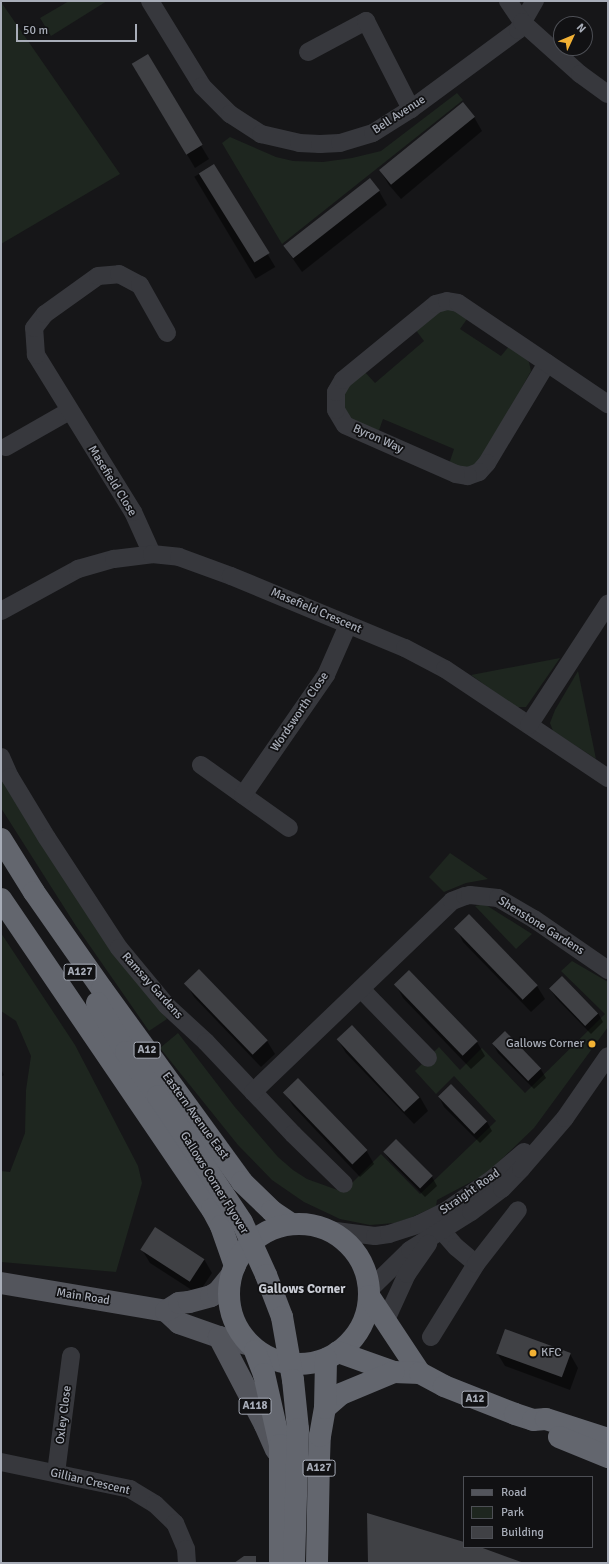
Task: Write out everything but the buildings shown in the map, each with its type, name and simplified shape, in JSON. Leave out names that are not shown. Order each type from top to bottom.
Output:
[{"type":"highway","name":"Eastern Avenue East","points":[[1,839],[34,892],[242,1182],[272,1211],[291,1224]]},
{"type":"highway","name":"A127","points":[[34,892],[126,1052]]},
{"type":"highway","points":[[1,899],[212,1209],[221,1226],[233,1271]]},
{"type":"highway","name":"A127","points":[[28,940],[126,1052]]},
{"type":"highway","name":"Gallows Corner Flyover","points":[[126,1052],[162,1102],[242,1222],[266,1275],[282,1317],[293,1380],[298,1429],[294,1563]]},
{"type":"highway","points":[[280,1563],[281,1478],[278,1433],[264,1374],[253,1348],[241,1334],[234,1321],[228,1292],[233,1271],[239,1257],[252,1241],[270,1230],[291,1224],[310,1225],[328,1230],[344,1240],[356,1254],[365,1271],[369,1293],[385,1322],[420,1373]]},
{"type":"highway","points":[[253,1348],[286,1363],[313,1363],[332,1356],[349,1343],[358,1331],[364,1318],[369,1293]]},
{"type":"highway","name":"A127","points":[[317,1563],[320,1436],[332,1356]]},
{"type":"highway","name":"A12","points":[[332,1356],[394,1372],[420,1373],[493,1406],[533,1420],[546,1418],[608,1439]]},
{"type":"highway","points":[[325,1408],[341,1394],[394,1372]]},
{"type":"highway","name":"A12","points":[[533,1420],[542,1430],[608,1457]]},
{"type":"main road","points":[[233,1271],[218,1292],[189,1302],[179,1303],[166,1311],[179,1323],[253,1348]]},
{"type":"main road","name":"Main Road","points":[[1,1283],[166,1311]]},
{"type":"main road","name":"A118","points":[[219,1337],[277,1452],[281,1478]]},
{"type":"street","name":"Bell Avenue","points":[[150,1],[202,86],[230,114],[261,134],[299,143],[340,143],[374,133],[411,109],[518,30],[535,1]]},
{"type":"street","points":[[508,1],[522,22],[580,74],[608,94]]},
{"type":"street","points":[[308,52],[366,21],[411,109]]},
{"type":"street","name":"Masefield Close","points":[[152,554],[133,512],[69,411],[36,355],[34,328],[45,314],[98,276],[119,274],[140,285],[167,333]]},
{"type":"street","name":"Byron Way","points":[[547,363],[487,463],[479,472],[468,476],[456,474],[345,425],[336,410],[336,392],[343,380],[436,304],[447,301],[458,303],[608,404]]},
{"type":"street","points":[[6,447],[69,411]]},
{"type":"street","name":"Masefield Crescent","points":[[1,611],[78,569],[114,559],[152,554],[179,557],[207,566],[405,648],[445,669],[608,778]]},
{"type":"street","points":[[529,725],[608,604]]},
{"type":"street","name":"Wordsworth Close","points":[[244,795],[326,675],[348,625]]},
{"type":"street","name":"Ramsay Gardens","points":[[1,757],[10,777],[47,838],[119,948],[167,1006],[206,1042],[344,1184]]},
{"type":"street","points":[[201,765],[289,828]]},
{"type":"street","name":"Shenstone Gardens","points":[[253,1092],[452,902],[470,895],[498,898],[534,920],[608,970]]},
{"type":"street","points":[[361,989],[428,1058]]},
{"type":"street","name":"Straight Road","points":[[369,1293],[410,1250],[471,1212],[502,1189],[522,1169],[555,1129],[608,1056]]},
{"type":"street","name":"Straight Road","points":[[328,1230],[374,1236],[389,1234],[419,1224],[457,1204],[492,1179],[555,1129]]},
{"type":"street","points":[[431,1337],[476,1264],[518,1210]]},
{"type":"street","points":[[385,1322],[407,1274],[422,1252],[442,1231],[476,1264]]},
{"type":"street","name":"Oxley Close","points":[[56,1473],[71,1356]]},
{"type":"street","name":"Gillian Crescent","points":[[1,1462],[130,1489],[155,1504],[175,1523],[186,1548],[187,1563]]},
{"type":"green space","points":[[69,1],[107,1],[51,36],[40,18]]},
{"type":"green space","points":[[1,2],[120,174],[1,244]]},
{"type":"green space","points":[[457,93],[463,100],[282,244],[222,143],[230,137],[276,157],[293,161],[323,162],[352,158],[381,151]]},
{"type":"green space","points":[[447,307],[469,316],[460,329],[501,356],[510,345],[529,362],[531,371],[485,455],[476,465],[465,470],[449,464],[454,449],[383,419],[378,433],[348,417],[343,409],[345,389],[364,371],[375,383],[424,341],[415,329]]},
{"type":"green space","points":[[560,658],[526,707],[515,707],[471,675]]},
{"type":"green space","points":[[578,671],[596,759],[553,731],[550,723],[555,710]]},
{"type":"green space","points":[[1,771],[101,932],[167,1019],[149,1031],[76,926],[1,808]]},
{"type":"green space","points":[[450,853],[488,879],[466,883],[444,892],[429,877]]},
{"type":"green space","points":[[486,905],[532,934],[516,949],[475,906]]},
{"type":"green space","points":[[1,933],[75,1045],[138,1166],[142,1183],[116,1272],[1,1262],[1,1171],[10,1172],[25,1133],[26,1090],[31,1056],[16,1021],[1,1011]]},
{"type":"green space","points":[[572,961],[608,982],[608,1027],[534,1128],[486,1174],[437,1200],[436,1206],[395,1223],[370,1225],[340,1219],[304,1202],[272,1180],[238,1145],[160,1048],[178,1033],[234,1106],[278,1157],[293,1170],[307,1179],[343,1192],[381,1154],[420,1194],[496,1121],[454,1076],[436,1094],[415,1071],[439,1047],[460,1070],[482,1048],[525,1093],[605,1014],[561,971]]},
{"type":"place","name":"Gallows Corner","points":[[592,1044]]},
{"type":"place","name":"KFC","points":[[533,1353]]},
{"type":"district","name":"Gallows Corner","points":[[302,1289]]}]
